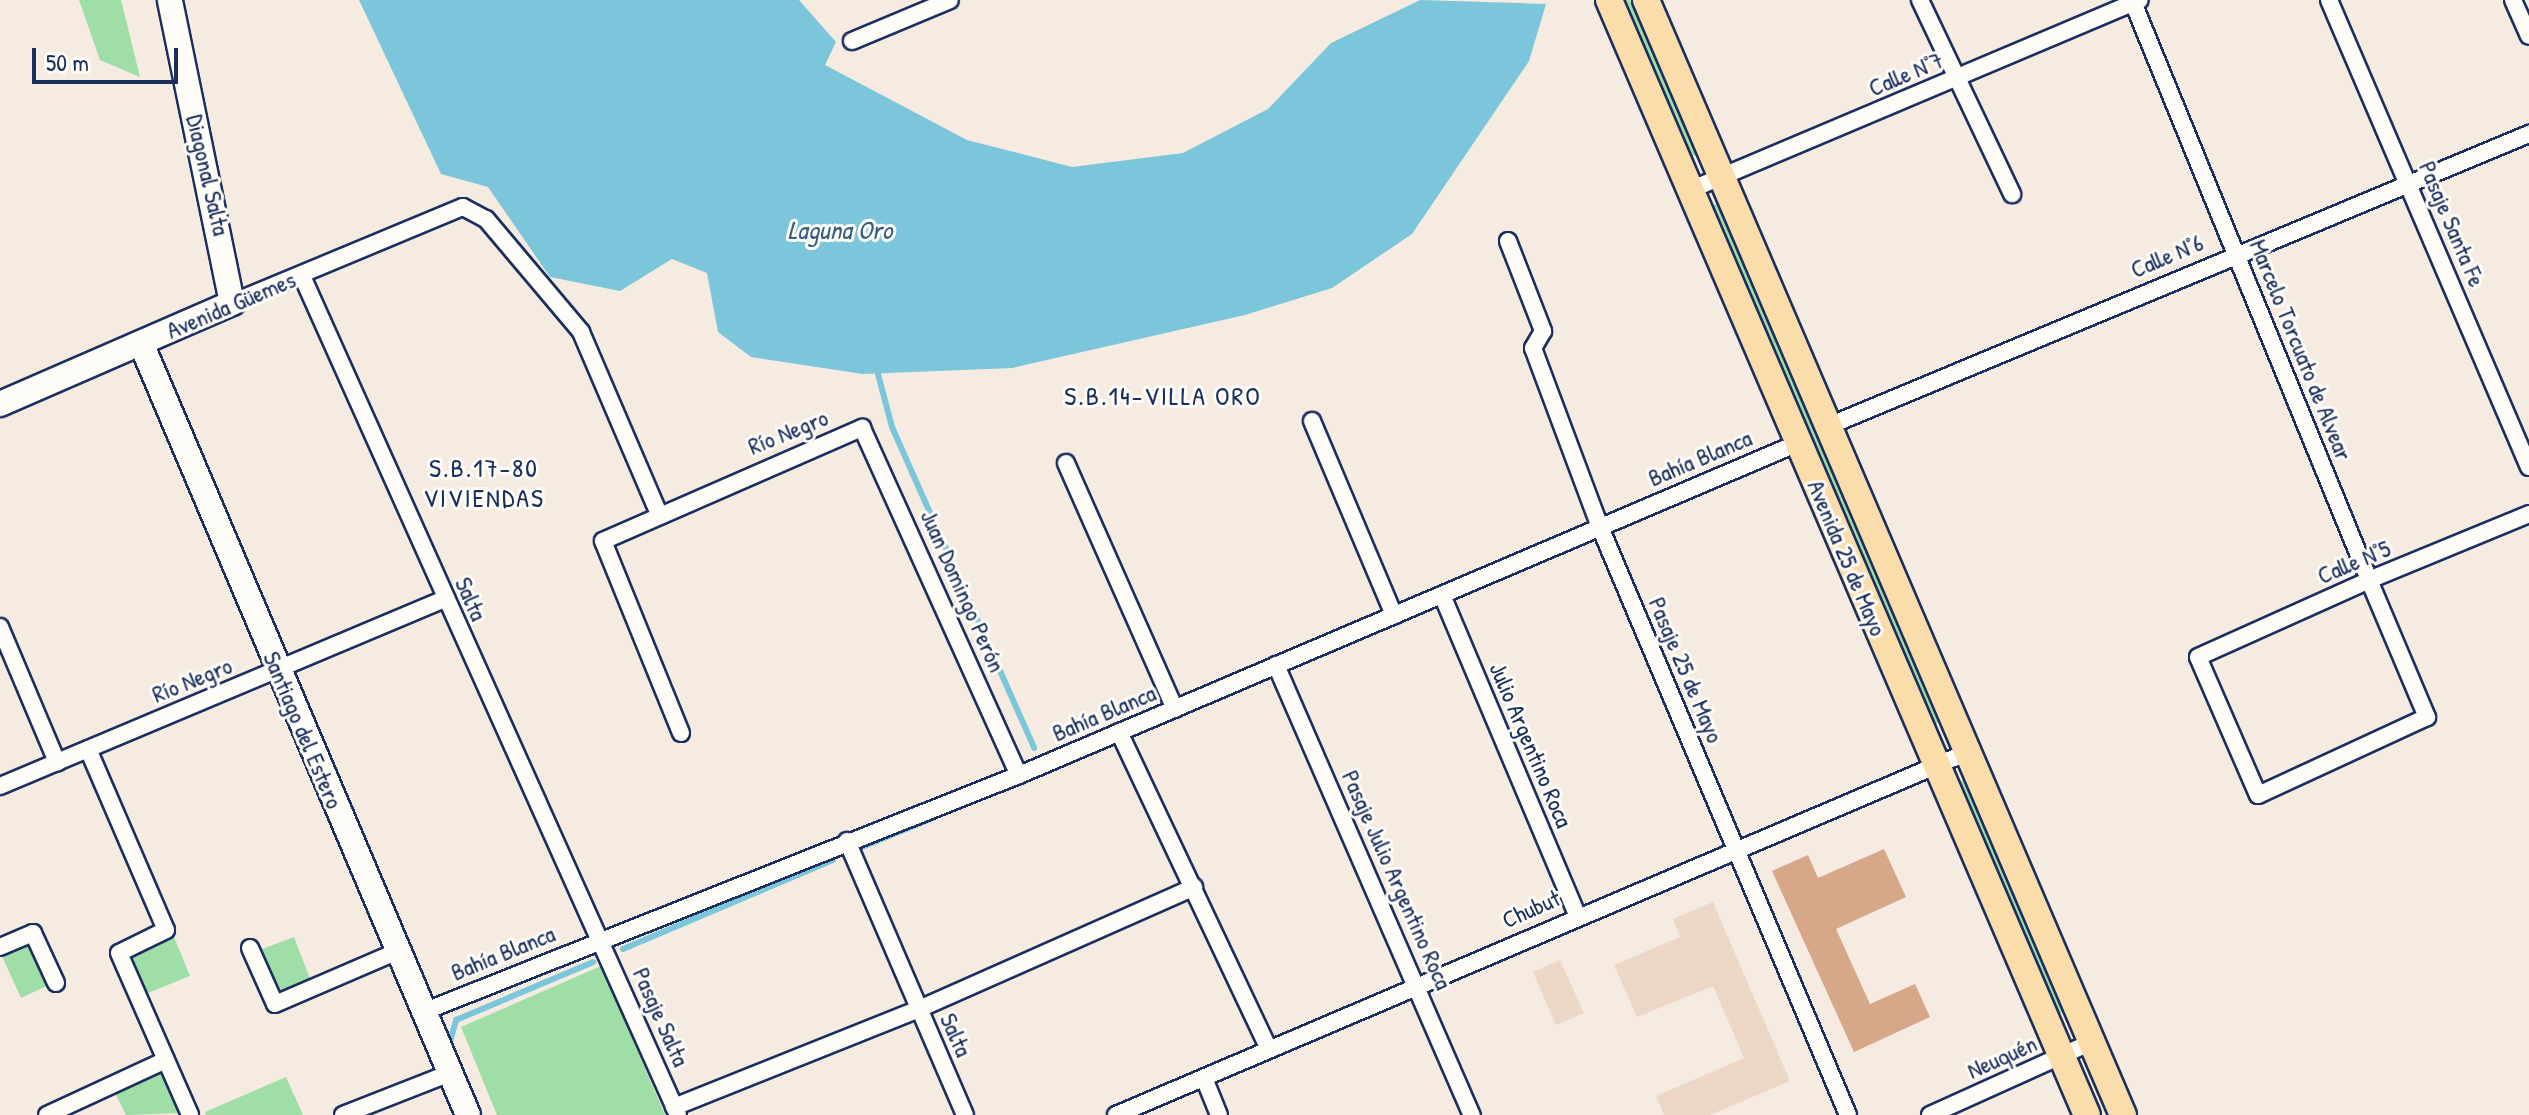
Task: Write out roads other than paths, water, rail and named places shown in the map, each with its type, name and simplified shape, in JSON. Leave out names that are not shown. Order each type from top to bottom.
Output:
[{"type":"main road","name":"Avenida 25 de Mayo","points":[[1609,0],[2087,1115]]},
{"type":"main road","name":"Avenida 25 de Mayo","points":[[1646,0],[1826,427],[2123,1115]]},
{"type":"street","name":"Diagonal Salta","points":[[170,0],[232,303]]},
{"type":"street","points":[[852,41],[950,0]]},
{"type":"street","points":[[1920,0],[1953,79],[2012,194]]},
{"type":"street","name":"Pasaje Santa Fe","points":[[2329,0],[2529,467]]},
{"type":"street","points":[[2513,0],[2529,36]]},
{"type":"street","name":"Calle N°7","points":[[1690,190],[2135,1]]},
{"type":"street","name":"Marcelo Torcuato de Alvear","points":[[2135,1],[2427,717],[2258,795]]},
{"type":"street","name":"Calle N°6","points":[[1826,427],[2408,181],[2529,134]]},
{"type":"street","name":"Avenida Güemes","points":[[0,404],[463,207],[486,219],[581,332],[658,512]]},
{"type":"street","name":"Pasaje 25 de Mayo","points":[[1508,241],[1543,331],[1533,348],[1600,527],[1848,1115]]},
{"type":"street","name":"Salta","points":[[302,276],[600,939]]},
{"type":"street","name":"Santiago del Estero","points":[[141,343],[468,1115]]},
{"type":"street","points":[[1312,421],[1394,615]]},
{"type":"street","name":"Río Negro","points":[[681,733],[603,541],[658,512],[862,428]]},
{"type":"street","name":"Juan Domingo Perón","points":[[862,428],[1019,775]]},
{"type":"street","name":"Bahía Blanca","points":[[423,1012],[600,939],[1019,775],[1798,443]]},
{"type":"street","points":[[1066,463],[1175,709]]},
{"type":"street","name":"Calle N°5","points":[[2258,795],[2198,657],[2369,580],[2529,514]]},
{"type":"street","name":"Julio Argentino Roca","points":[[1442,595],[1577,914]]},
{"type":"street","name":"Río Negro","points":[[0,786],[445,599]]},
{"type":"street","points":[[0,627],[57,762]]},
{"type":"street","name":"Pasaje Julio Argentino Roca","points":[[1276,665],[1472,1115]]},
{"type":"street","points":[[1119,732],[1269,1049]]},
{"type":"street","points":[[88,749],[166,930],[119,953],[190,1115]]},
{"type":"street","name":"Chubut","points":[[1116,1115],[1577,914],[1968,752]]},
{"type":"street","name":"Salta","points":[[847,841],[965,1115]]},
{"type":"street","points":[[676,1111],[919,1009],[1194,887]]},
{"type":"street","points":[[0,947],[33,933],[56,983]]},
{"type":"street","name":"Pasaje Salta","points":[[600,939],[676,1111]]},
{"type":"street","points":[[250,948],[275,1004],[398,951]]},
{"type":"street","name":"Neuquén","points":[[1930,1115],[2092,1042]]},
{"type":"street","points":[[47,1115],[166,1060]]},
{"type":"street","points":[[343,1115],[450,1073]]},
{"type":"street","points":[[1204,1078],[1219,1115]]},
{"type":"water","name":"Laguna Oro","points":[[359,0],[799,0],[836,42],[825,65],[967,140],[1072,167],[1183,153],[1268,109],[1331,43],[1420,0],[1546,4],[1529,61],[1412,234],[1332,288],[1245,315],[1012,368],[863,374],[751,357],[718,332],[707,273],[672,259],[620,291],[550,277],[488,187],[441,174]]},
{"type":"waterway","points":[[878,374],[892,427],[1034,748]]},
{"type":"waterway","points":[[862,847],[933,818]]},
{"type":"waterway","points":[[623,949],[833,860]]},
{"type":"waterway","points":[[449,1045],[456,1020],[593,962]]},
{"type":"district","name":"S.B.14-VILLA ORO","points":[[1163,396]]},
{"type":"district","name":"S.B.17-80 VIVIENDAS","points":[[484,483]]}]
